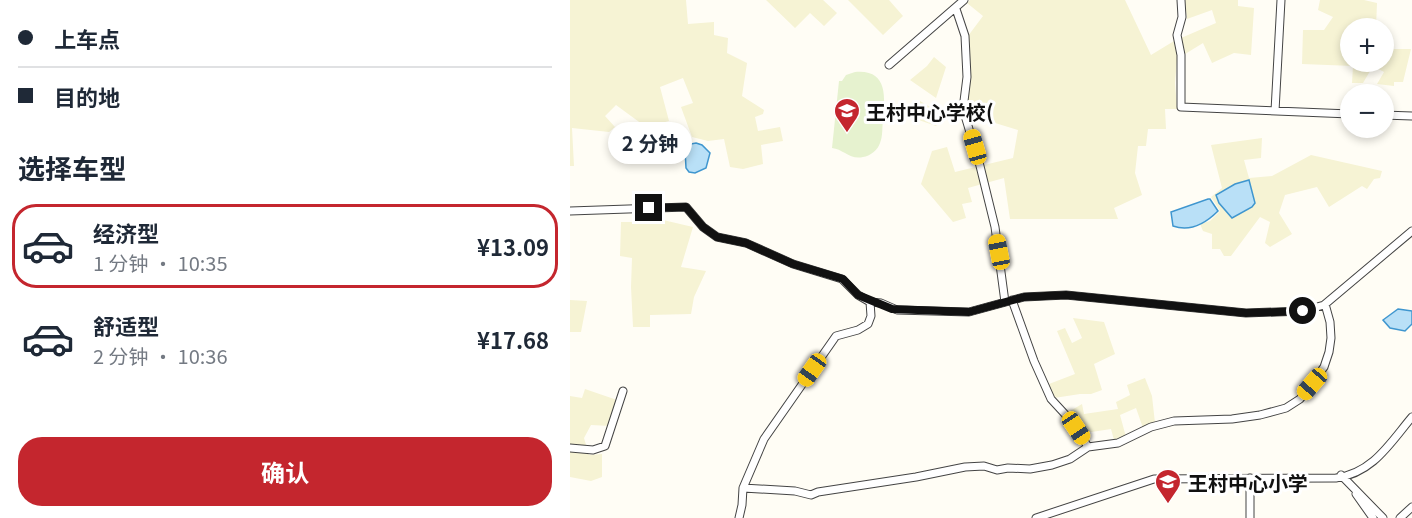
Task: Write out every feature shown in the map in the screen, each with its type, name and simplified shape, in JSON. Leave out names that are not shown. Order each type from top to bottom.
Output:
[{"type":"street","points":[[889,65],[915,45],[925,33],[964,0]]},
{"type":"street","points":[[1181,0],[1182,17],[1177,35],[1181,56],[1181,107],[1340,114]]},
{"type":"street","points":[[1275,111],[1281,0]]},
{"type":"street","points":[[956,9],[964,36],[967,77],[963,109],[996,232],[1008,301],[1051,399],[1075,425],[1088,447]]},
{"type":"street","points":[[1394,115],[1412,116]]},
{"type":"street","points":[[570,211],[686,207],[703,227],[717,237],[746,243],[793,264],[843,279],[858,295],[870,302],[880,303],[897,310],[957,312],[974,311],[1008,301],[1042,295],[1066,295],[1257,313],[1303,311],[1325,304],[1412,231]]},
{"type":"street","points":[[739,518],[743,488],[764,439],[836,336],[858,330],[868,324],[871,316],[870,302]]},
{"type":"street","points":[[743,488],[795,490],[811,495],[956,468],[984,466],[997,470],[1030,469],[1068,460],[1088,447],[1118,443],[1151,427],[1174,421],[1232,419],[1286,408],[1300,399],[1324,367],[1331,338],[1325,304]]},
{"type":"street","points":[[570,448],[592,450],[605,446],[623,391]]},
{"type":"street","points":[[1036,518],[1154,478],[1344,476],[1370,465],[1412,417]]},
{"type":"street","points":[[1344,476],[1373,518]]},
{"type":"street","points":[[1344,476],[1383,518]]},
{"type":"street","points":[[1250,478],[1250,518]]},
{"type":"street","points":[[1400,518],[1412,507]]},
{"type":"shaded area","points":[[570,0],[686,0],[688,24],[714,22],[714,35],[728,38],[727,53],[747,63],[742,96],[764,110],[763,114],[755,117],[758,131],[780,127],[783,141],[761,145],[763,164],[743,169],[730,167],[724,139],[708,141],[692,137],[681,107],[693,103],[683,78],[660,87],[669,121],[646,127],[616,105],[605,116],[615,127],[609,132],[572,128],[574,166],[570,166]]},
{"type":"shaded area","points":[[766,0],[823,0],[837,13],[824,26],[810,13],[795,28]]},
{"type":"shaded area","points":[[848,0],[889,0],[903,16],[883,35]]},
{"type":"shaded area","points":[[970,0],[1125,0],[1151,55],[1174,41],[1216,23],[1212,10],[1187,19],[1185,0],[1238,0],[1238,6],[1254,8],[1251,55],[1234,53],[1212,63],[1203,43],[1177,59],[1175,83],[1177,109],[1165,109],[1166,129],[1148,129],[1146,146],[1138,146],[1135,173],[1142,195],[1114,208],[1118,219],[1010,219],[1004,178],[968,188],[972,202],[962,204],[966,218],[953,222],[921,184],[932,151],[947,147],[955,172],[1013,158],[1018,130],[995,123],[984,111],[966,105],[968,36],[983,16],[967,3]]},
{"type":"shaded area","points":[[1320,0],[1364,0],[1377,3],[1376,18],[1340,18],[1340,65],[1302,64],[1303,30],[1324,30],[1333,17],[1318,10]]},
{"type":"shaded area","points":[[1394,49],[1411,49],[1403,82],[1377,84],[1384,72],[1394,72]]},
{"type":"shaded area","points":[[934,57],[946,67],[936,98],[910,80]]},
{"type":"shaded area","points":[[1353,72],[1369,72],[1363,83],[1352,83]]},
{"type":"shaded area","points":[[920,101],[945,116],[936,126],[913,118]]},
{"type":"shaded area","points":[[1262,138],[1261,158],[1244,160],[1249,178],[1272,176],[1311,155],[1382,171],[1380,178],[1374,179],[1367,189],[1362,186],[1329,207],[1317,187],[1285,195],[1279,213],[1292,234],[1270,247],[1265,243],[1270,222],[1260,217],[1231,256],[1224,256],[1220,249],[1212,249],[1212,234],[1203,231],[1200,224],[1210,221],[1220,211],[1211,197],[1222,188],[1211,145]]},
{"type":"shaded area","points":[[633,210],[661,210],[663,220],[693,227],[681,267],[706,271],[694,297],[691,314],[650,315],[650,327],[633,327],[632,258],[620,256],[621,222],[633,222]]},
{"type":"shaded area","points":[[570,300],[587,301],[581,332],[570,332]]},
{"type":"shaded area","points":[[1073,318],[1104,322],[1115,354],[1094,364],[1102,390],[1091,394],[1054,398],[1049,384],[1075,374],[1057,331],[1065,328],[1072,343],[1082,338]]},
{"type":"shaded area","points":[[1145,378],[1152,396],[1155,423],[1143,428],[1136,408],[1120,415],[1126,437],[1114,440],[1111,429],[1085,433],[1070,411],[1082,404],[1084,414],[1118,409],[1116,402],[1130,395],[1127,385]]},
{"type":"shaded area","points":[[585,389],[617,400],[610,426],[591,425],[584,438],[589,455],[602,454],[602,477],[591,481],[570,477],[570,396],[582,398]]},
{"type":"green space","points":[[855,72],[874,75],[879,80],[884,94],[882,134],[879,146],[871,154],[858,158],[832,148],[839,81]]},
{"type":"water","points":[[696,143],[702,145],[710,153],[706,168],[695,173],[689,172],[686,168],[685,149]]},
{"type":"water","points":[[1249,180],[1255,203],[1232,218],[1219,203],[1216,195],[1235,184]]},
{"type":"water","points":[[1208,199],[1218,211],[1208,219],[1192,227],[1173,226],[1171,212]]},
{"type":"water","points":[[1398,309],[1412,311],[1412,324],[1405,331],[1390,328],[1383,320]]},
{"type":"place","name":"王村中心学校(","points":[[847,134]]},
{"type":"place","name":"王村中心小学","points":[[1168,505]]},
{"type":"route","points":[[649,208],[686,207],[703,227],[717,237],[746,243],[793,264],[843,279],[858,295],[870,302],[880,303],[897,310],[969,312],[1016,298],[1066,295],[1246,313],[1303,311]]}]
